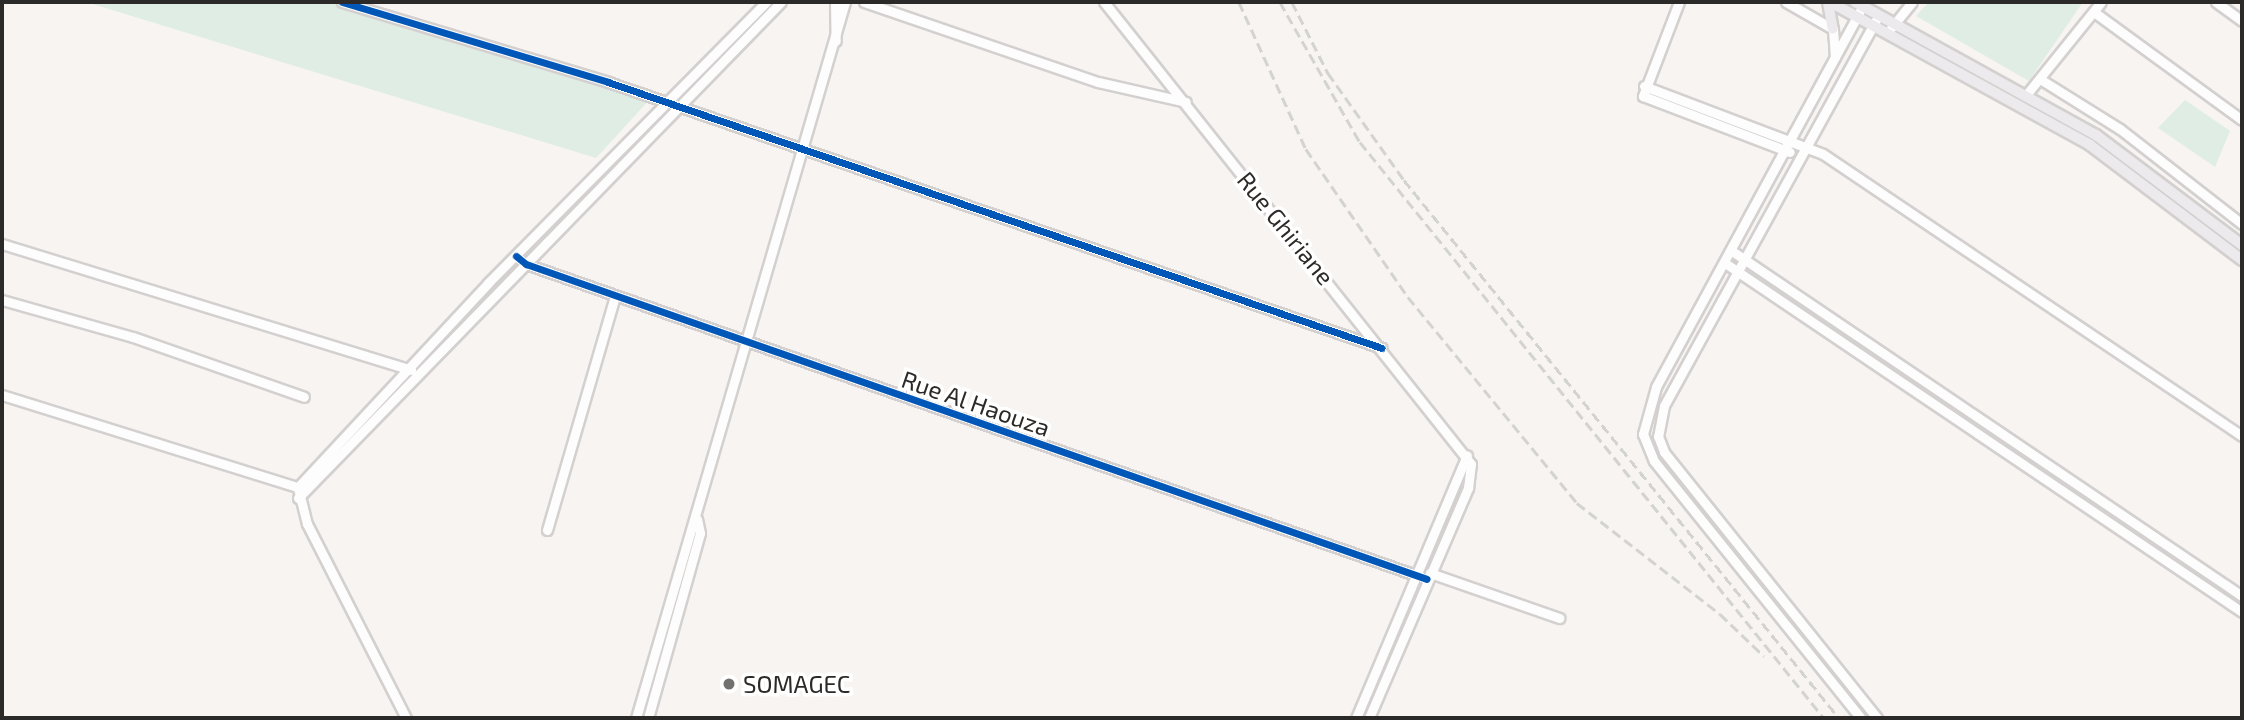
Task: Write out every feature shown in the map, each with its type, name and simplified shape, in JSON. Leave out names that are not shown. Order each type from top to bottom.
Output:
[{"type":"main road","points":[[1829,2],[1833,29]]},
{"type":"main road","points":[[1829,2],[2090,145],[2242,260]]},
{"type":"main road","points":[[1859,4],[2026,95],[2123,154],[2242,245]]},
{"type":"street","points":[[342,2],[672,104],[1382,348]]},
{"type":"street","points":[[406,718],[298,498],[408,368],[516,256],[672,104],[766,2]]},
{"type":"street","points":[[303,489],[684,108],[781,2]]},
{"type":"street","points":[[835,2],[835,41]]},
{"type":"street","points":[[636,718],[806,149],[845,2]]},
{"type":"street","points":[[864,2],[1098,82],[1186,102]]},
{"type":"street","name":"Rue Ghiriane","points":[[1104,2],[1467,455]]},
{"type":"street","points":[[1679,2],[1644,86],[1646,99],[1799,155],[1815,150]]},
{"type":"street","points":[[1786,2],[1833,29],[1835,57]]},
{"type":"street","points":[[1886,35],[1912,2]]},
{"type":"street","points":[[2026,95],[2101,2]]},
{"type":"street","points":[[2216,2],[2242,21]]},
{"type":"street","points":[[1859,4],[1857,18],[1645,415],[1643,434],[1654,461],[1861,718]]},
{"type":"street","points":[[2094,12],[2242,120]]},
{"type":"street","points":[[1877,718],[1664,453],[1660,419],[1804,145],[1878,15]]},
{"type":"street","points":[[2040,79],[2120,129],[2242,224]]},
{"type":"street","points":[[1644,86],[1815,150],[2242,436]]},
{"type":"street","points":[[1750,218],[1762,225]]},
{"type":"street","points":[[2,244],[408,368],[417,375]]},
{"type":"street","points":[[1732,251],[2242,596]]},
{"type":"street","name":"Rue Al Haouza","points":[[516,256],[526,264],[615,296],[1416,575],[1429,576],[1559,618]]},
{"type":"street","points":[[1725,263],[2242,612]]},
{"type":"street","points":[[547,530],[615,296]]},
{"type":"street","points":[[2,300],[133,337],[304,397]]},
{"type":"street","points":[[2,395],[303,489]]},
{"type":"street","points":[[1645,415],[1660,419]]},
{"type":"street","points":[[1972,430],[1980,418]]},
{"type":"street","points":[[1356,718],[1467,455]]},
{"type":"street","points":[[1369,718],[1468,488],[1467,455]]},
{"type":"street","points":[[648,718],[700,533],[697,519]]},
{"type":"shaded area","points":[[86,2],[345,2],[652,97],[596,158]]},
{"type":"shaded area","points":[[1929,2],[2083,2],[2029,81],[1916,16]]},
{"type":"shaded area","points":[[2185,100],[2230,131],[2215,167],[2158,128]]},
{"type":"railway","points":[[1239,2],[1306,149],[1408,297],[1577,503],[1720,614],[1764,656]]},
{"type":"railway","points":[[1280,2],[1360,142],[1824,718]]},
{"type":"railway","points":[[1292,2],[1328,73],[1404,180],[1839,718]]},
{"type":"cycle path","points":[[342,2],[608,82],[1382,348]]},
{"type":"cycle path","points":[[516,256],[526,264],[1427,579]]},
{"type":"place","name":"SOMAGEC","points":[[729,684]]}]
